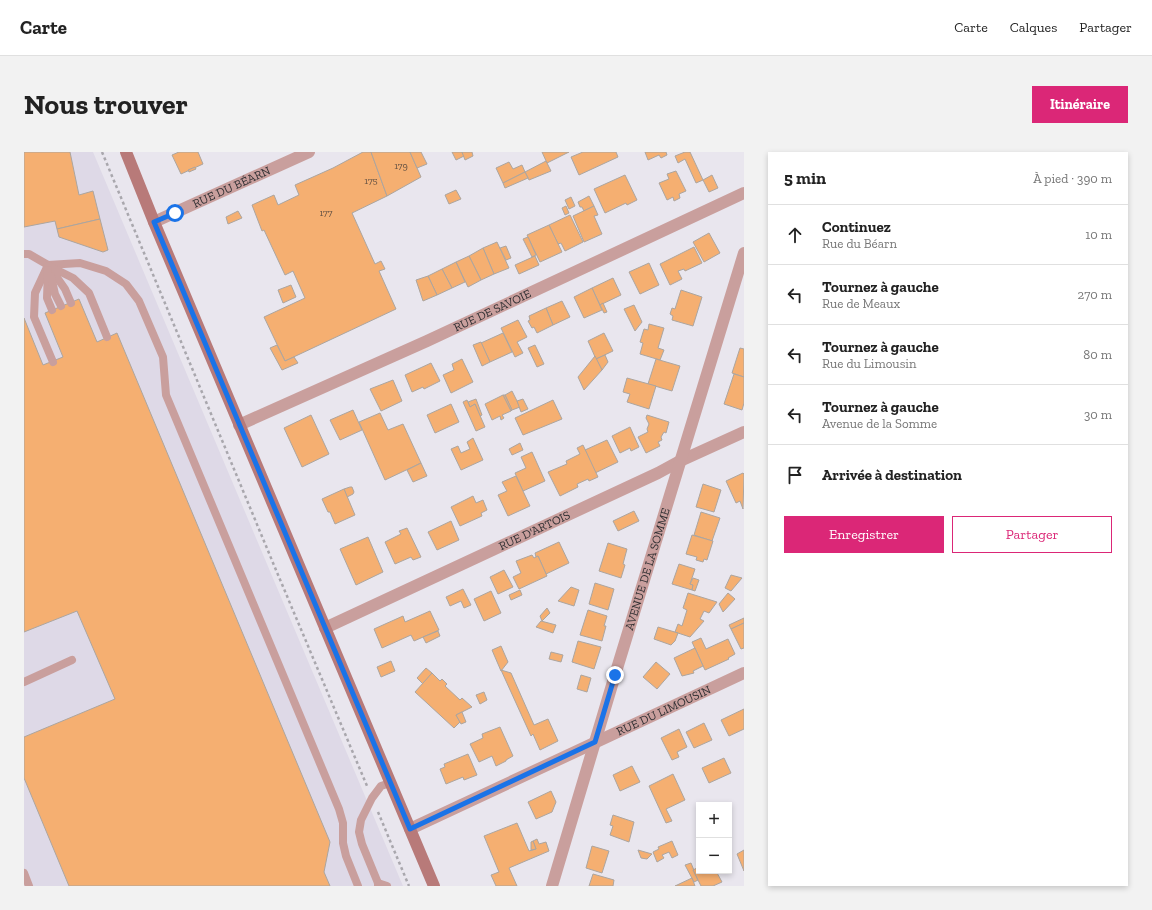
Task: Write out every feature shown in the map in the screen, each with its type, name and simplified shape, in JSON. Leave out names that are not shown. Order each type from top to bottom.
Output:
[{"type":"main road","points":[[126,152],[239,425],[434,886]]},
{"type":"street","name":"RUE DU BÉARN","points":[[154,222],[309,152]]},
{"type":"street","name":"RUE DE SAVOIE","points":[[239,425],[427,341],[744,193]]},
{"type":"street","name":"AVENUE DE LA SOMME","points":[[552,886],[744,253]]},
{"type":"street","name":"RUE D'ARTOIS","points":[[325,628],[744,432]]},
{"type":"street","name":"RUE DU LIMOUSIN","points":[[410,829],[744,673]]},
{"type":"lane","points":[[24,254],[29,254],[73,278],[89,293],[107,337]]},
{"type":"lane","points":[[48,265],[80,264],[106,271],[126,284],[139,301],[163,356],[166,395],[339,809],[343,823],[343,843],[346,856],[358,886]]},
{"type":"lane","points":[[48,265],[65,289],[71,303]]},
{"type":"lane","points":[[48,265],[55,294],[61,306]]},
{"type":"lane","points":[[48,265],[47,298],[52,310]]},
{"type":"lane","points":[[48,265],[35,293],[34,317],[52,362]]},
{"type":"lane","points":[[24,682],[72,660]]},
{"type":"lane","points":[[387,886],[379,885],[362,844],[359,832],[361,820],[372,798],[382,786],[390,783]]},
{"type":"lane","points":[[24,873],[29,886]]},
{"type":"path","points":[[102,152],[368,788]]},
{"type":"path","points":[[376,806],[409,886]]},
{"type":"shaded area","points":[[24,152],[93,152],[403,886],[24,886]]},
{"type":"building","points":[[24,152],[70,152],[79,195],[93,191],[100,219],[57,229],[55,221],[24,227]]},
{"type":"building","points":[[179,152],[198,152],[203,164],[181,174],[172,155]]},
{"type":"building","points":[[363,152],[371,152],[387,196],[352,213],[375,264],[381,261],[385,269],[379,271],[396,309],[285,361],[264,317],[305,298],[293,271],[285,275],[264,230],[262,231],[252,205],[274,195],[278,205],[299,195],[295,185],[333,168]]},
{"type":"building","points":[[371,152],[410,152],[421,177],[387,196]]},
{"type":"building","points":[[410,152],[421,152],[427,164],[417,168]]},
{"type":"building","points":[[452,152],[462,152],[464,156],[456,160]]},
{"type":"building","points":[[462,152],[472,152],[473,156],[465,160]]},
{"type":"building","points":[[542,152],[569,152],[547,163]]},
{"type":"building","points":[[583,152],[616,152],[618,157],[579,175],[571,157]]},
{"type":"building","points":[[645,152],[666,152],[667,155],[661,158],[659,155],[648,160]]},
{"type":"building","points":[[685,152],[690,152],[703,180],[696,183],[685,159],[678,163],[675,156]]},
{"type":"building","points":[[546,161],[551,171],[529,180],[525,172]]},
{"type":"building","points":[[509,162],[513,169],[522,165],[525,172],[503,183],[496,168]]},
{"type":"building","points":[[195,167],[196,169],[189,172],[188,170]]},
{"type":"building","points":[[676,171],[686,191],[679,194],[680,198],[674,201],[673,197],[667,200],[659,183],[669,179],[667,174]]},
{"type":"building","points":[[525,172],[528,178],[505,188],[503,183]]},
{"type":"building","points":[[625,175],[637,200],[627,205],[626,203],[605,213],[594,189]]},
{"type":"building","points":[[712,175],[718,188],[709,192],[703,180]]},
{"type":"building","points":[[456,190],[461,199],[449,204],[445,195]]},
{"type":"building","points":[[589,196],[594,206],[584,211],[578,202]]},
{"type":"building","points":[[571,197],[575,206],[569,209],[565,200]]},
{"type":"building","points":[[566,206],[569,213],[565,215],[562,208]]},
{"type":"building","points":[[594,206],[598,215],[594,216],[602,234],[584,242],[573,216]]},
{"type":"building","points":[[238,211],[242,218],[228,224],[226,217]]},
{"type":"building","points":[[570,215],[583,242],[565,251],[561,243],[558,244],[549,225]]},
{"type":"building","points":[[100,219],[108,250],[103,252],[59,237],[57,229]]},
{"type":"building","points":[[549,225],[562,252],[540,262],[527,235]]},
{"type":"building","points":[[709,233],[720,253],[704,262],[693,242]]},
{"type":"building","points":[[528,237],[536,255],[532,257],[523,239]]},
{"type":"building","points":[[497,242],[509,268],[494,274],[483,248]]},
{"type":"building","points":[[506,246],[511,258],[506,260],[500,248]]},
{"type":"building","points":[[694,247],[702,263],[685,271],[684,269],[678,271],[682,279],[670,285],[660,264]]},
{"type":"building","points":[[483,248],[494,274],[481,280],[469,256]]},
{"type":"building","points":[[469,256],[481,280],[468,287],[456,262]]},
{"type":"building","points":[[535,256],[539,265],[519,274],[515,265]]},
{"type":"building","points":[[456,262],[465,282],[452,288],[442,269]]},
{"type":"building","points":[[649,263],[659,285],[640,294],[629,272]]},
{"type":"building","points":[[442,269],[452,288],[437,295],[428,276]]},
{"type":"building","points":[[428,276],[437,295],[423,301],[416,280]]},
{"type":"building","points":[[613,278],[621,295],[600,305],[592,288]]},
{"type":"building","points":[[291,285],[296,297],[283,303],[278,290]]},
{"type":"building","points":[[592,288],[602,310],[584,318],[574,297]]},
{"type":"building","points":[[681,290],[702,297],[693,326],[672,320],[673,316],[670,314],[672,308],[675,309]]},
{"type":"building","points":[[79,299],[97,342],[117,333],[330,842],[324,872],[330,886],[69,886],[24,778],[24,737],[115,699],[77,611],[24,632],[24,318],[43,365],[63,357],[45,313]]},
{"type":"building","points":[[562,301],[570,317],[553,325],[546,308]]},
{"type":"building","points":[[603,303],[607,312],[604,313],[600,305]]},
{"type":"building","points":[[634,305],[642,322],[635,331],[624,309]]},
{"type":"building","points":[[546,308],[553,325],[537,333],[528,321],[530,320],[529,316]]},
{"type":"building","points":[[518,320],[527,337],[517,342],[523,353],[515,357],[501,328]]},
{"type":"building","points":[[649,324],[664,328],[658,348],[664,350],[660,360],[640,354],[643,343],[640,342],[644,329],[648,330]]},
{"type":"building","points":[[503,333],[512,352],[490,362],[481,343]]},
{"type":"building","points":[[604,333],[613,351],[596,359],[588,341]]},
{"type":"building","points":[[481,342],[490,362],[482,366],[473,345]]},
{"type":"building","points":[[277,345],[285,361],[294,357],[298,363],[282,370],[270,348]]},
{"type":"building","points":[[535,345],[544,364],[537,367],[528,348]]},
{"type":"building","points":[[740,348],[744,349],[744,377],[732,373]]},
{"type":"building","points":[[605,355],[608,362],[602,370],[596,359]]},
{"type":"building","points":[[595,356],[602,370],[584,390],[578,377]]},
{"type":"building","points":[[462,359],[473,382],[451,393],[443,375],[454,370],[452,364]]},
{"type":"building","points":[[656,359],[680,366],[672,391],[648,384]]},
{"type":"building","points":[[431,363],[440,381],[424,389],[423,387],[412,392],[405,375]]},
{"type":"building","points":[[734,374],[744,377],[744,403],[742,410],[724,404]]},
{"type":"building","points":[[627,378],[656,386],[649,409],[627,402],[630,394],[623,392]]},
{"type":"building","points":[[393,380],[402,401],[381,411],[370,389]]},
{"type":"building","points":[[512,391],[520,407],[512,410],[505,395]]},
{"type":"building","points":[[503,395],[505,395],[512,410],[511,411]]},
{"type":"building","points":[[503,395],[511,411],[502,415],[504,418],[501,420],[500,416],[492,420],[485,404]]},
{"type":"building","points":[[476,399],[482,415],[480,416],[475,404],[470,407],[468,402]]},
{"type":"building","points":[[523,399],[528,409],[521,412],[517,401]]},
{"type":"building","points":[[467,400],[470,407],[475,404],[485,427],[476,431],[463,402]]},
{"type":"building","points":[[553,400],[562,419],[523,435],[515,418]]},
{"type":"building","points":[[451,404],[459,422],[435,433],[427,415]]},
{"type":"building","points":[[353,410],[362,430],[340,440],[330,420]]},
{"type":"building","points":[[380,413],[388,430],[403,424],[421,463],[385,480],[359,422]]},
{"type":"building","points":[[311,415],[329,454],[302,467],[284,428]]},
{"type":"building","points":[[647,415],[669,422],[666,433],[664,432],[661,437],[662,440],[658,442],[660,446],[646,453],[638,437],[648,432],[647,429],[649,424],[646,418]]},
{"type":"building","points":[[630,427],[639,447],[631,451],[630,448],[620,453],[612,436]]},
{"type":"building","points":[[473,438],[483,460],[461,470],[451,449],[458,446],[461,453],[470,449],[467,442]]},
{"type":"building","points":[[607,440],[618,462],[595,473],[585,450]]},
{"type":"building","points":[[520,443],[523,450],[512,455],[509,449]]},
{"type":"building","points":[[583,445],[598,477],[589,481],[588,479],[577,484],[578,487],[560,496],[548,472],[567,464],[566,461],[580,454],[577,448]]},
{"type":"building","points":[[532,452],[545,481],[523,491],[515,473],[526,468],[521,457]]},
{"type":"building","points":[[421,463],[427,476],[413,482],[407,470]]},
{"type":"building","points":[[743,473],[743,509],[740,501],[736,503],[726,481]]},
{"type":"building","points":[[516,476],[530,506],[508,516],[498,495],[507,491],[502,482]]},
{"type":"building","points":[[703,484],[721,490],[714,512],[696,507]]},
{"type":"building","points":[[352,487],[354,492],[347,497],[344,489]]},
{"type":"building","points":[[344,489],[355,515],[335,524],[322,499]]},
{"type":"building","points":[[473,496],[476,503],[483,500],[487,510],[481,513],[482,516],[460,526],[451,507]]},
{"type":"building","points":[[634,511],[639,521],[618,531],[613,521]]},
{"type":"building","points":[[701,512],[720,518],[712,541],[694,535]]},
{"type":"building","points":[[451,521],[459,540],[437,550],[428,532]]},
{"type":"building","points":[[407,528],[421,557],[413,560],[411,557],[395,564],[385,542],[401,534],[399,531]]},
{"type":"building","points":[[692,535],[713,541],[707,560],[704,559],[703,562],[696,560],[697,557],[686,554]]},
{"type":"building","points":[[368,537],[383,572],[356,585],[340,549]]},
{"type":"building","points":[[559,542],[569,563],[546,574],[538,556],[536,557],[535,553]]},
{"type":"building","points":[[608,543],[627,549],[623,564],[625,565],[621,578],[599,571]]},
{"type":"building","points":[[532,555],[534,558],[538,556],[547,576],[519,589],[513,577],[521,573],[516,561]]},
{"type":"building","points":[[679,564],[695,569],[690,584],[693,585],[692,590],[672,584]]},
{"type":"building","points":[[504,570],[513,587],[498,594],[490,577]]},
{"type":"building","points":[[731,575],[742,578],[731,591],[725,588]]},
{"type":"building","points":[[693,578],[699,580],[695,591],[692,590],[693,585],[690,584]]},
{"type":"building","points":[[595,583],[614,589],[608,610],[589,604]]},
{"type":"building","points":[[571,587],[579,590],[574,606],[558,601]]},
{"type":"building","points":[[463,589],[471,605],[464,608],[461,601],[450,606],[446,597]]},
{"type":"building","points":[[520,590],[522,595],[511,600],[509,595]]},
{"type":"building","points":[[491,591],[501,613],[484,621],[474,599]]},
{"type":"building","points":[[688,593],[717,602],[709,613],[704,611],[700,619],[704,621],[690,637],[675,632],[678,624],[682,626],[687,610],[683,608]]},
{"type":"building","points":[[728,593],[735,599],[723,612],[719,604]]},
{"type":"building","points":[[547,608],[550,613],[542,621],[540,616]]},
{"type":"building","points":[[588,610],[607,616],[602,641],[580,635]]},
{"type":"building","points":[[430,611],[439,630],[414,641],[411,635],[382,648],[374,629],[403,616],[405,622]]},
{"type":"building","points":[[744,618],[744,623],[731,629],[729,625]]},
{"type":"building","points":[[541,621],[556,625],[553,633],[536,627]]},
{"type":"building","points":[[744,623],[744,648],[741,649],[731,629]]},
{"type":"building","points":[[658,627],[678,633],[675,641],[671,645],[654,639]]},
{"type":"building","points":[[438,631],[440,636],[426,643],[423,637]]},
{"type":"building","points":[[701,638],[706,649],[728,639],[735,654],[728,658],[729,659],[705,670],[692,642]]},
{"type":"building","points":[[578,641],[601,647],[594,669],[572,662]]},
{"type":"building","points":[[501,646],[508,662],[501,671],[492,650]]},
{"type":"building","points":[[695,648],[703,666],[693,671],[694,673],[682,676],[674,658]]},
{"type":"building","points":[[551,652],[563,655],[561,662],[549,659]]},
{"type":"building","points":[[391,661],[395,671],[381,677],[377,667]]},
{"type":"building","points":[[656,662],[670,674],[657,689],[643,677]]},
{"type":"building","points":[[426,668],[432,673],[423,684],[417,678]]},
{"type":"building","points":[[501,670],[511,673],[534,725],[548,719],[558,741],[540,750],[533,734],[531,736]]},
{"type":"building","points":[[432,673],[440,681],[442,679],[447,684],[445,686],[460,700],[462,698],[472,707],[456,715],[460,722],[454,728],[415,692]]},
{"type":"building","points":[[581,675],[591,678],[587,692],[577,689]]},
{"type":"building","points":[[484,692],[487,700],[480,704],[476,695]]},
{"type":"building","points":[[744,709],[744,729],[729,736],[721,720]]},
{"type":"building","points":[[462,712],[466,722],[461,724],[456,715]]},
{"type":"building","points":[[704,723],[712,740],[694,748],[686,732]]},
{"type":"building","points":[[500,727],[513,756],[496,766],[492,756],[479,762],[470,744],[483,738],[482,734]]},
{"type":"building","points":[[679,729],[687,747],[677,752],[679,757],[672,760],[661,738]]},
{"type":"building","points":[[468,754],[477,775],[464,780],[463,777],[446,784],[440,769],[445,767],[444,764]]},
{"type":"building","points":[[724,758],[731,773],[709,783],[702,768]]},
{"type":"building","points":[[632,766],[640,782],[620,791],[613,775]]},
{"type":"building","points":[[673,774],[685,800],[666,809],[672,821],[666,823],[649,786]]},
{"type":"building","points":[[551,791],[556,802],[552,812],[536,819],[528,802]]},
{"type":"building","points":[[613,815],[634,822],[629,842],[610,835],[613,826],[610,825]]},
{"type":"building","points":[[517,823],[529,851],[536,849],[533,841],[537,839],[539,844],[546,842],[549,851],[509,868],[517,886],[496,886],[491,875],[499,872],[484,836]]},
{"type":"building","points":[[533,841],[536,849],[531,850],[531,842]]},
{"type":"building","points":[[672,841],[678,855],[672,858],[669,852],[662,855],[664,858],[657,862],[653,852],[659,849],[658,847]]},
{"type":"building","points":[[592,846],[609,851],[602,873],[586,868]]},
{"type":"building","points":[[638,850],[652,854],[647,859],[641,858]]},
{"type":"building","points":[[744,850],[744,871],[737,854]]},
{"type":"building","points":[[691,863],[698,880],[694,882],[685,865]]},
{"type":"building","points":[[696,868],[696,874],[718,874],[722,882],[713,886],[701,886],[693,870]]},
{"type":"building","points":[[593,874],[614,880],[613,886],[589,886]]},
{"type":"building","points":[[692,878],[695,886],[675,886]]},
{"type":"route","points":[[175,213],[154,222],[410,829],[595,742],[615,675]]}]
